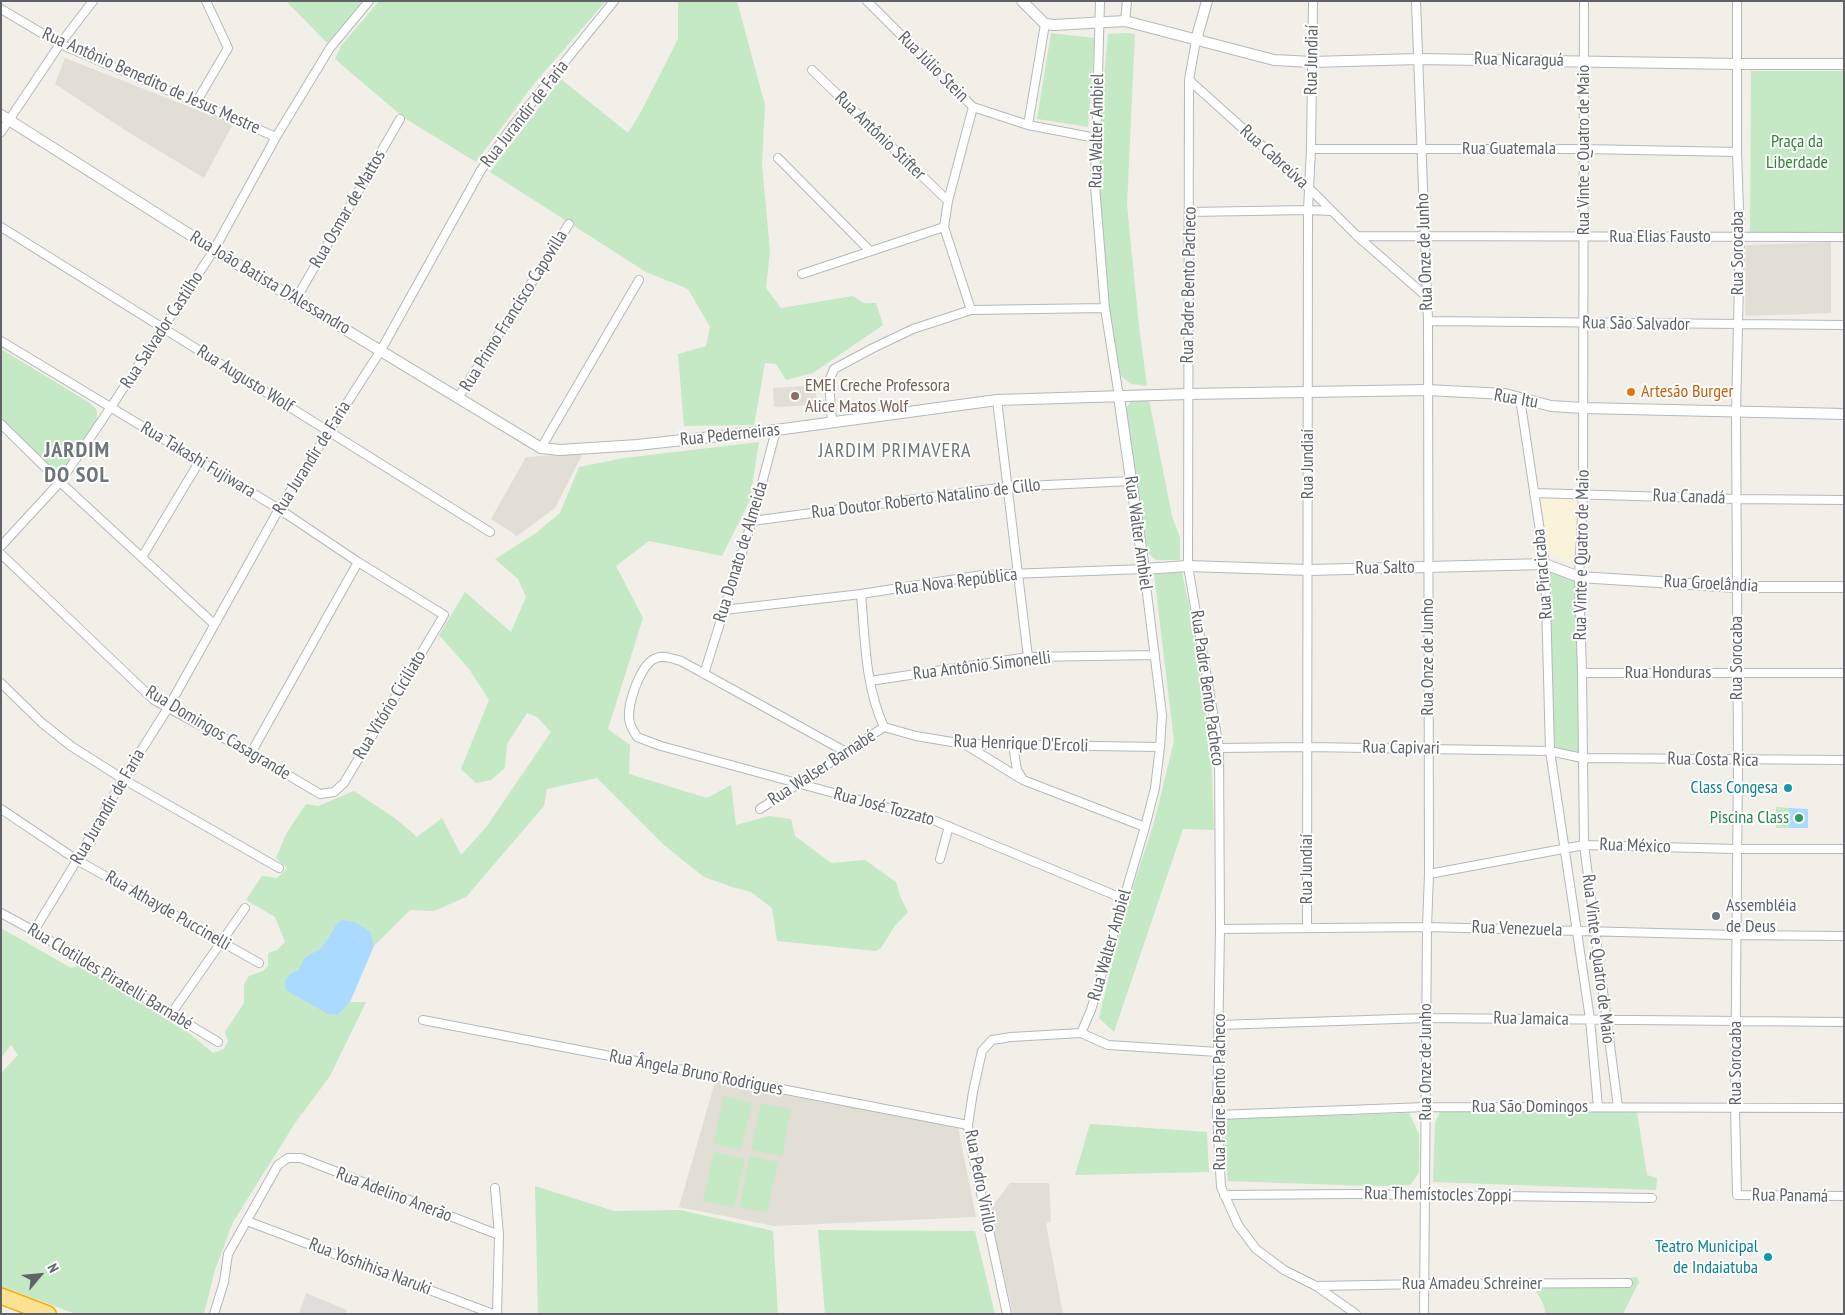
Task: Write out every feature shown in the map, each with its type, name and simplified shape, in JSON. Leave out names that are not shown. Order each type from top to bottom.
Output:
[{"type":"highway","points":[[1,1296],[48,1314]]},
{"type":"street","points":[[1,132],[5,117],[93,1]]},
{"type":"street","points":[[196,101],[228,48],[206,1]]},
{"type":"street","name":"Rua Salvador Castilho","points":[[1,546],[60,482],[111,407],[214,250],[276,137],[330,48],[369,1]]},
{"type":"street","name":"Rua Jurandir de Faria","points":[[34,931],[123,779],[168,708],[279,509],[381,350],[481,170],[512,127],[614,1]]},
{"type":"street","name":"Rua Júlio Stein","points":[[867,1],[973,107],[1028,124],[1096,138]]},
{"type":"street","points":[[1022,1],[1045,24],[1028,124]]},
{"type":"street","name":"Rua Walter Ambiel","points":[[1081,1033],[1091,1010],[1155,788],[1162,715],[1144,569],[1105,308],[1095,186],[1100,1]]},
{"type":"street","points":[[1125,21],[1127,1]]},
{"type":"street","name":"Rua Padre Bento Pacheco","points":[[1207,1],[1196,40],[1189,80],[1188,566],[1219,748],[1220,929],[1217,1115],[1221,1187],[1238,1225],[1256,1249],[1284,1270],[1316,1286],[1356,1314]]},
{"type":"street","name":"Rua Jundiaí","points":[[1307,928],[1309,570],[1308,210],[1311,149],[1313,1]]},
{"type":"street","name":"Rua Onze de Junho","points":[[1416,1],[1428,321],[1429,874],[1424,1314]]},
{"type":"street","name":"Rua Vinte e Quatro de Maio","points":[[1584,1],[1583,494],[1579,577],[1584,845],[1618,1107]]},
{"type":"street","name":"Rua Sorocaba","points":[[1737,1],[1737,152],[1740,238],[1736,412],[1738,499],[1738,760],[1735,935],[1737,1195]]},
{"type":"street","name":"Rua Antônio Benedito de Jesus Mestre","points":[[1,9],[60,44],[276,137]]},
{"type":"street","name":"Rua Nicaraguá","points":[[1045,24],[1125,21],[1274,60],[1312,62],[1418,59],[1844,64]]},
{"type":"street","name":"Rua Antônio Stifter","points":[[812,70],[948,201]]},
{"type":"street","name":"Rua Cabreúva","points":[[1189,80],[1309,188],[1357,236],[1426,297]]},
{"type":"street","points":[[971,310],[944,226],[948,201],[973,107]]},
{"type":"street","name":"Rua João Batista D'Alessandro","points":[[5,117],[214,250],[541,448]]},
{"type":"street","name":"Rua Osmar de Mattos","points":[[296,299],[400,118]]},
{"type":"street","name":"Rua Guatemala","points":[[1311,149],[1584,149],[1737,152]]},
{"type":"street","points":[[778,158],[870,252]]},
{"type":"street","points":[[1190,212],[1331,211]]},
{"type":"street","name":"Rua Primo Francisco Capovilla","points":[[458,398],[569,224]]},
{"type":"street","points":[[802,274],[944,226]]},
{"type":"street","name":"Rua Augusto Wolf","points":[[1,227],[490,532]]},
{"type":"street","name":"Rua Elias Fausto","points":[[1357,236],[1740,238],[1844,236]]},
{"type":"street","points":[[541,448],[639,280]]},
{"type":"street","points":[[832,422],[829,382],[834,370],[873,348],[914,329],[971,310],[1105,308]]},
{"type":"street","name":"Rua São Salvador","points":[[1428,321],[1844,325]]},
{"type":"street","name":"Rua Takashi Fujiwara","points":[[1,340],[279,509],[358,562],[444,615]]},
{"type":"street","name":"Rua Itu","points":[[1188,394],[1428,390],[1505,394],[1551,406],[1583,408],[1844,414]]},
{"type":"street","name":"Rua Pederneiras","points":[[541,448],[560,450],[637,445],[776,430],[997,400],[1188,394]]},
{"type":"street","name":"Rua Piracicaba","points":[[1520,398],[1546,564],[1550,751]]},
{"type":"street","points":[[997,400],[1028,657]]},
{"type":"street","points":[[1,424],[60,482],[214,624]]},
{"type":"street","name":"Rua Donato de Almeida","points":[[704,674],[752,521],[776,430]]},
{"type":"street","points":[[142,557],[199,462]]},
{"type":"street","name":"Rua Doutor Roberto Natalino de Cillo","points":[[752,521],[1006,486],[1131,481]]},
{"type":"street","name":"Rua Canadá","points":[[1534,493],[1844,500]]},
{"type":"street","name":"Rua Domingos Casagrande","points":[[1,554],[146,694],[320,794],[334,792]]},
{"type":"street","points":[[251,753],[358,562]]},
{"type":"street","name":"Rua Salto","points":[[1188,566],[1309,570],[1546,564],[1579,577]]},
{"type":"street","name":"Rua Nova República","points":[[724,610],[861,594],[982,575],[1188,566]]},
{"type":"street","name":"Rua Groelândia","points":[[1579,577],[1737,587],[1844,587]]},
{"type":"street","points":[[861,594],[870,681],[877,713],[884,727]]},
{"type":"street","name":"Rua Vitório Ciciliato","points":[[334,792],[344,783],[444,615]]},
{"type":"street","name":"Rua Antônio Simonelli","points":[[870,681],[1028,657],[1155,655]]},
{"type":"street","name":"Rua José Tozzato","points":[[704,674],[681,661],[666,657],[655,658],[646,666],[634,692],[629,710],[629,723],[637,737],[661,746],[949,826],[971,837],[1124,899]]},
{"type":"street","name":"Rua Honduras","points":[[1582,673],[1844,673]]},
{"type":"street","points":[[704,674],[846,752]]},
{"type":"street","points":[[1,684],[56,735],[71,746],[123,779],[279,868]]},
{"type":"street","name":"Rua Henrique D'Ercoli","points":[[884,727],[916,736],[964,744],[1160,747]]},
{"type":"street","name":"Rua Walser Barnabé","points":[[760,809],[884,727]]},
{"type":"street","points":[[964,744],[1023,780],[1145,827]]},
{"type":"street","points":[[1013,745],[1017,770],[1023,780]]},
{"type":"street","name":"Rua Capivari","points":[[1219,748],[1428,748],[1550,751],[1582,758]]},
{"type":"street","name":"Rua Vinte e Quatro de Maio","points":[[1550,751],[1590,1019],[1598,1107]]},
{"type":"street","name":"Rua Costa Rica","points":[[1582,758],[1844,760]]},
{"type":"street","name":"Rua Athayde Puccinelli","points":[[1,809],[77,860],[260,964]]},
{"type":"street","points":[[940,859],[949,826]]},
{"type":"street","name":"Rua México","points":[[1429,874],[1584,845],[1736,849],[1844,849]]},
{"type":"street","points":[[172,1014],[246,908]]},
{"type":"street","name":"Rua Clotildes Piratelli Barnabé","points":[[1,913],[218,1042]]},
{"type":"street","name":"Rua Venezuela","points":[[1220,929],[1427,927],[1844,936]]},
{"type":"street","name":"Rua Jamaica","points":[[1219,1025],[1426,1018],[1844,1022]]},
{"type":"street","name":"Rua Ângela Bruno Rodrigues","points":[[423,1020],[968,1125]]},
{"type":"street","name":"Rua Pedro Virillo","points":[[1007,1314],[969,1137],[968,1125],[982,1051],[992,1040],[1011,1037],[1081,1033],[1108,1045],[1218,1052]]},
{"type":"street","name":"Rua São Domingos","points":[[1217,1115],[1426,1107],[1844,1108]]},
{"type":"street","name":"Rua Adelino Anerão","points":[[247,1221],[278,1165],[288,1158],[301,1158],[499,1235]]},
{"type":"street","points":[[496,1188],[499,1235],[497,1314]]},
{"type":"street","name":"Rua Themístocles Zoppi","points":[[1224,1195],[1426,1194],[1652,1198]]},
{"type":"street","name":"Rua Panamá","points":[[1737,1195],[1844,1196]]},
{"type":"street","points":[[214,1314],[224,1282],[228,1254],[247,1221]]},
{"type":"street","name":"Rua Yoshihisa Naruki","points":[[247,1221],[493,1314]]},
{"type":"street","name":"Rua Amadeu Schreiner","points":[[1316,1286],[1628,1283]]},
{"type":"shaded area","points":[[65,58],[233,124],[204,178],[128,132],[55,84]]},
{"type":"shaded area","points":[[1831,242],[1831,313],[1745,316],[1746,245]]},
{"type":"shaded area","name":"EMEI Creche Professora Alice Matos Wolf","points":[[815,385],[817,405],[774,407],[773,388]]},
{"type":"shaded area","points":[[583,453],[555,508],[517,536],[491,519],[526,457]]},
{"type":"shaded area","points":[[715,1082],[958,1127],[976,1217],[774,1226],[679,1207]]},
{"type":"shaded area","points":[[1010,1183],[1049,1183],[1051,1221],[1046,1224],[1063,1314],[1013,1314],[989,1211]]},
{"type":"shaded area","points":[[306,1293],[347,1310],[345,1314],[299,1314]]},
{"type":"green space","points":[[286,1],[365,1],[327,43]]},
{"type":"green space","points":[[379,1],[606,1],[533,85],[476,162],[403,117],[335,59],[341,46]]},
{"type":"green space","points":[[678,1],[737,1],[765,105],[762,164],[770,251],[766,288],[781,308],[853,296],[864,303],[876,303],[883,325],[813,373],[786,380],[776,364],[765,363],[754,425],[684,426],[678,354],[706,346],[710,327],[688,289],[646,272],[490,172],[561,79],[628,133],[642,110],[678,39]]},
{"type":"green space","points":[[1051,33],[1095,38],[1088,127],[1037,119]]},
{"type":"green space","points":[[1108,34],[1135,34],[1127,205],[1147,386],[1131,384],[1121,376],[1115,354],[1105,275],[1099,195],[1101,108]]},
{"type":"green space","name":"Praça da Liberdade","points":[[1751,71],[1844,71],[1844,234],[1750,233]]},
{"type":"green space","points":[[1,349],[90,403],[97,410],[97,420],[63,470],[53,470],[1,419]]},
{"type":"green space","points":[[1149,400],[1172,516],[1180,538],[1180,560],[1156,560],[1147,552],[1126,409],[1131,401]]},
{"type":"green space","points":[[759,442],[750,500],[722,556],[649,541],[616,566],[643,618],[608,729],[630,745],[629,774],[707,798],[731,785],[736,825],[769,816],[791,819],[795,836],[831,863],[865,860],[896,882],[908,912],[894,927],[881,948],[876,951],[777,941],[772,908],[751,892],[704,877],[664,845],[597,778],[547,789],[544,806],[466,897],[434,911],[410,910],[374,946],[371,932],[335,926],[320,949],[305,957],[298,970],[291,973],[338,1015],[350,1002],[366,1002],[330,1076],[295,1123],[233,1222],[215,1270],[204,1314],[76,1314],[1,1286],[1,1073],[18,1055],[11,1045],[1,1058],[1,928],[71,968],[82,965],[190,1034],[213,1053],[224,1049],[228,1041],[225,1032],[244,1003],[244,984],[249,976],[263,971],[268,966],[268,953],[277,950],[285,942],[275,917],[246,900],[262,876],[277,878],[287,868],[276,858],[286,834],[306,804],[318,806],[354,791],[396,819],[417,837],[442,818],[461,855],[487,826],[551,732],[537,717],[527,713],[507,744],[505,768],[491,780],[476,783],[461,769],[489,700],[469,669],[439,635],[465,592],[511,632],[526,597],[518,579],[495,559],[536,533],[560,513],[579,467],[624,458]]},
{"type":"green space","points":[[1545,564],[1579,577],[1582,758],[1550,751]]},
{"type":"green space","points":[[1182,572],[1193,625],[1211,748],[1214,830],[1183,829],[1114,1032],[1099,1018],[1122,921],[1155,819],[1174,741],[1154,574]]},
{"type":"green space","points":[[1776,807],[1789,808],[1789,828],[1776,828]]},
{"type":"green space","points":[[724,1096],[752,1103],[741,1150],[713,1143]]},
{"type":"green space","points":[[761,1103],[791,1109],[782,1156],[751,1150]]},
{"type":"green space","points":[[1440,1112],[1637,1112],[1647,1175],[1657,1178],[1656,1190],[1433,1182],[1435,1123]]},
{"type":"green space","points":[[1409,1113],[1419,1134],[1419,1173],[1410,1185],[1369,1186],[1228,1181],[1222,1119]]},
{"type":"green space","points":[[1090,1124],[1207,1132],[1209,1172],[1075,1175]]},
{"type":"green space","points":[[714,1152],[745,1159],[734,1208],[703,1201]]},
{"type":"green space","points":[[750,1156],[778,1162],[767,1213],[739,1207]]},
{"type":"green space","points":[[535,1186],[614,1211],[680,1210],[773,1231],[778,1314],[538,1314]]},
{"type":"green space","points":[[818,1230],[975,1231],[995,1314],[825,1314]]},
{"type":"green space","points":[[1637,1277],[1639,1282],[1623,1314],[1546,1314],[1543,1303],[1532,1284]]},
{"type":"sand","points":[[1537,495],[1581,496],[1578,565],[1547,553]]},
{"type":"water","name":"Piscina Class","points":[[1789,808],[1808,809],[1808,828],[1789,828]]},
{"type":"water","points":[[341,920],[354,922],[371,932],[374,946],[350,1002],[338,1015],[328,1014],[286,990],[285,981],[291,973],[298,970],[305,957],[320,949]]},
{"type":"place","name":"Artesão Burger","points":[[1631,392]]},
{"type":"place","name":"EMEI Creche Professora Alice Matos Wolf","points":[[795,396]]},
{"type":"place","name":"Class Congesa","points":[[1788,788]]},
{"type":"place","name":"Piscina Class","points":[[1799,818]]},
{"type":"place","name":"Assembléia de Deus","points":[[1716,916]]},
{"type":"place","name":"Teatro Municipal de Indaiatuba","points":[[1768,1257]]},
{"type":"district","name":"JARDIM PRIMAVERA","points":[[895,451]]},
{"type":"district","name":"JARDIM DO SOL","points":[[77,464]]}]
